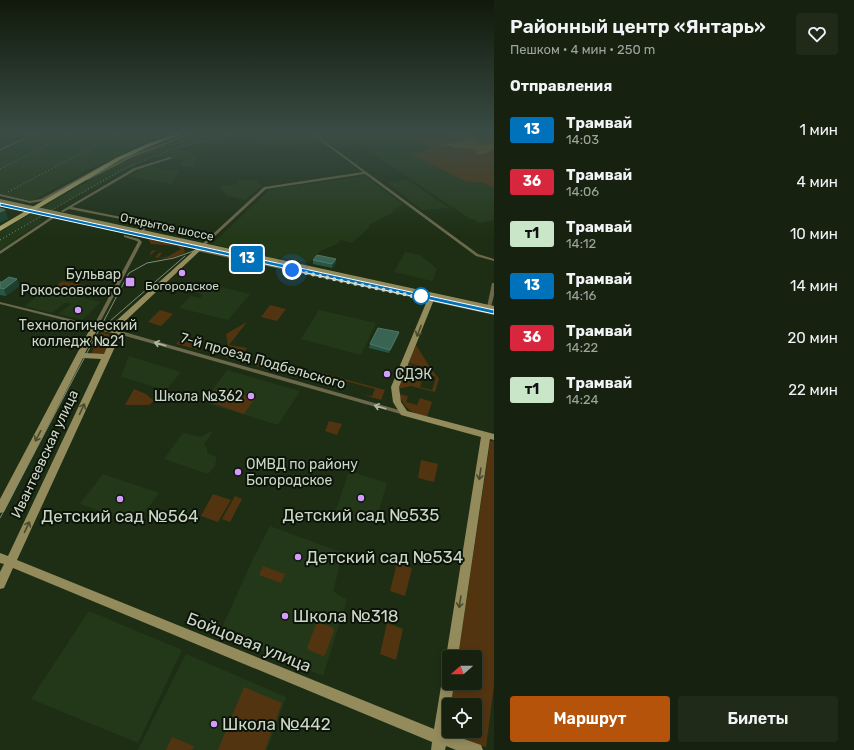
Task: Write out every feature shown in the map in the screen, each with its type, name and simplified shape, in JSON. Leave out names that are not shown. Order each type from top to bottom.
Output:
[{"type":"main road","points":[[0,229],[104,167]]},
{"type":"street","points":[[0,195],[30,202],[42,200],[102,167]]},
{"type":"street","points":[[0,229],[110,167]]},
{"type":"street","points":[[64,213],[67,208],[135,169],[142,167]]},
{"type":"street","points":[[358,167],[477,255],[494,260]]},
{"type":"street","points":[[199,248],[265,188],[366,173]]},
{"type":"street","name":"Открытое шоссе","points":[[0,201],[64,213],[134,230],[143,229],[199,248],[432,298],[492,307]]},
{"type":"street","points":[[67,208],[87,210],[131,220],[147,220],[143,229]]},
{"type":"street","points":[[0,252],[47,220],[54,218]]},
{"type":"street","name":"Ивантеевская улица","points":[[0,509],[139,241],[125,236]]},
{"type":"street","name":"Ивантеевская улица","points":[[0,584],[5,560],[106,358],[120,323],[199,248]]},
{"type":"street","points":[[492,307],[494,284]]},
{"type":"street","points":[[453,650],[490,436],[404,413],[397,402],[395,388],[432,298],[494,314]]},
{"type":"street","points":[[0,303],[117,332]]},
{"type":"street","name":"7-й проезд Подбельского","points":[[117,332],[404,413]]},
{"type":"street","points":[[80,355],[106,358]]},
{"type":"street","name":"Бойцовая улица","points":[[5,560],[438,744],[476,750]]},
{"type":"street","points":[[438,744],[446,690]]},
{"type":"shaded area","points":[[0,167],[94,167],[32,201],[0,194]]},
{"type":"shaded area","points":[[114,167],[132,167],[38,219],[43,221],[0,250],[0,232]]},
{"type":"shaded area","points":[[148,167],[179,171],[171,184],[128,176]]},
{"type":"shaded area","points":[[393,167],[436,167],[465,181],[484,183],[494,188],[494,220],[479,223],[474,219],[470,219]]},
{"type":"shaded area","points":[[436,167],[494,167],[494,188],[484,183],[465,181]]},
{"type":"shaded area","points":[[365,176],[403,204],[392,211],[394,212],[369,225],[370,227],[352,243],[341,240],[335,245],[320,251],[309,263],[280,257],[277,259],[212,244],[270,189]]},
{"type":"shaded area","points":[[255,179],[262,186],[245,200],[227,196],[219,186],[237,184],[238,181]]},
{"type":"shaded area","points":[[407,179],[449,208],[422,210],[388,183]]},
{"type":"shaded area","points":[[147,237],[178,244],[183,246],[185,252],[174,257],[158,258],[167,257],[181,249],[177,246],[151,244]]},
{"type":"shaded area","points":[[154,250],[159,252],[155,251],[150,256],[151,251]]},
{"type":"shaded area","points":[[160,252],[162,253],[158,258],[155,257]]},
{"type":"shaded area","points":[[405,252],[420,255],[437,269],[432,281],[394,272]]},
{"type":"shaded area","points":[[62,281],[84,285],[77,292],[55,287]]},
{"type":"shaded area","points":[[205,283],[250,294],[228,320],[179,308],[191,296],[200,298],[203,295],[195,292]]},
{"type":"shaded area","points":[[46,289],[101,302],[83,319],[58,314],[71,304],[65,303],[52,313],[25,306]]},
{"type":"shaded area","points":[[270,305],[286,309],[277,321],[261,317]]},
{"type":"shaded area","points":[[160,310],[173,314],[161,326],[148,322]]},
{"type":"shaded area","points":[[319,310],[376,323],[361,355],[301,339]]},
{"type":"shaded area","points":[[247,322],[229,345],[247,348],[245,351],[228,346],[226,334]]},
{"type":"shaded area","points":[[101,332],[112,335],[104,355],[91,354]]},
{"type":"shaded area","points":[[183,336],[236,350],[229,358],[221,356],[222,354],[226,355],[230,350],[199,341],[194,346],[198,347],[196,349],[176,344]]},
{"type":"shaded area","points":[[416,345],[431,369],[409,363]]},
{"type":"shaded area","points":[[129,356],[181,372],[166,390],[121,377]]},
{"type":"shaded area","points":[[259,357],[305,370],[301,378],[294,376],[298,376],[301,370],[268,360],[264,365],[268,367],[267,369],[253,365]]},
{"type":"shaded area","points":[[408,364],[417,367],[412,375],[414,372],[418,373],[417,376],[419,373],[417,372],[419,367],[433,371],[439,379],[435,392],[411,386],[398,389],[403,376],[422,382],[420,387],[432,390],[436,377],[425,374],[423,379],[413,375],[412,376],[404,374]]},
{"type":"shaded area","name":"Школа №362","points":[[227,370],[300,391],[278,425],[203,402]]},
{"type":"shaded area","points":[[322,373],[385,390],[381,400],[364,395],[372,396],[375,389],[338,379],[334,385],[338,387],[321,383],[325,376],[321,375]]},
{"type":"shaded area","points":[[134,389],[146,394],[154,401],[149,405],[125,405]]},
{"type":"shaded area","points":[[217,389],[226,392],[228,389],[255,398],[244,414],[207,401]]},
{"type":"shaded area","points":[[399,394],[408,396],[406,402],[417,405],[420,398],[432,402],[427,417],[409,410],[403,403]]},
{"type":"shaded area","points":[[329,421],[342,424],[337,435],[325,431]]},
{"type":"shaded area","points":[[212,432],[204,445],[207,448],[207,453],[217,457],[214,467],[208,474],[164,459],[183,433],[200,437]]},
{"type":"shaded area","points":[[494,440],[494,685],[486,747],[459,738],[482,738],[482,698],[452,698],[453,690],[482,690],[482,650],[459,650],[490,442]]},
{"type":"shaded area","points":[[421,460],[438,464],[434,482],[418,478]]},
{"type":"shaded area","name":"Детский сад №535","points":[[349,471],[387,483],[376,520],[370,524],[335,513]]},
{"type":"shaded area","name":"Детский сад №564","points":[[103,474],[159,493],[136,524],[80,504]]},
{"type":"shaded area","points":[[213,494],[231,500],[218,522],[201,516]]},
{"type":"shaded area","points":[[235,496],[242,499],[230,522],[222,519]]},
{"type":"shaded area","name":"Школа №318","points":[[270,526],[343,553],[333,591],[347,600],[323,676],[220,632],[252,561]]},
{"type":"shaded area","points":[[397,563],[412,568],[405,596],[390,591]]},
{"type":"shaded area","points":[[263,566],[285,574],[281,583],[259,575]]},
{"type":"shaded area","points":[[89,611],[182,650],[138,743],[31,699]]},
{"type":"shaded area","points":[[320,623],[332,627],[334,631],[325,655],[323,656],[307,648],[316,624]]},
{"type":"shaded area","points":[[387,623],[403,629],[396,660],[380,654]]},
{"type":"shaded area","name":"Школа №442","points":[[186,654],[286,697],[267,750],[138,750]]},
{"type":"shaded area","points":[[244,687],[282,703],[265,750],[218,750]]},
{"type":"shaded area","points":[[172,737],[194,746],[192,750],[166,750]]},
{"type":"building","points":[[317,255],[336,259],[332,264],[313,260]]},
{"type":"building","points":[[9,277],[17,279],[4,289],[0,288],[0,282]]},
{"type":"building","points":[[378,328],[399,332],[390,350],[370,344]]},
{"type":"tram line","points":[[0,204],[494,312]]},
{"type":"tram line","name":"13","points":[[0,204],[494,312]]},
{"type":"tram line","points":[[0,518],[129,273],[147,263],[174,258],[199,249]]},
{"type":"tram line","points":[[102,328],[185,256]]},
{"type":"railway","points":[[0,169],[4,167]]},
{"type":"railway","points":[[8,192],[55,167]]},
{"type":"railway","points":[[0,240],[128,167]]},
{"type":"place","name":"Богородское","points":[[182,273]]},
{"type":"place","name":"Бульвар Рокоссовского","points":[[130,282]]},
{"type":"place","name":"Технологический колледж №21","points":[[78,310]]},
{"type":"place","name":"СДЭК","points":[[387,374]]},
{"type":"place","name":"Школа №362","points":[[251,396]]},
{"type":"place","name":"ОМВД по району Богородское","points":[[238,472]]},
{"type":"place","name":"Детский сад №535","points":[[361,498]]},
{"type":"place","name":"Детский сад №564","points":[[120,499]]},
{"type":"place","name":"Детский сад №534","points":[[298,557]]},
{"type":"place","name":"Школа №318","points":[[285,616]]},
{"type":"place","name":"Школа №442","points":[[214,724]]},
{"type":"route","points":[[292,270],[426,299],[421,296]]}]
